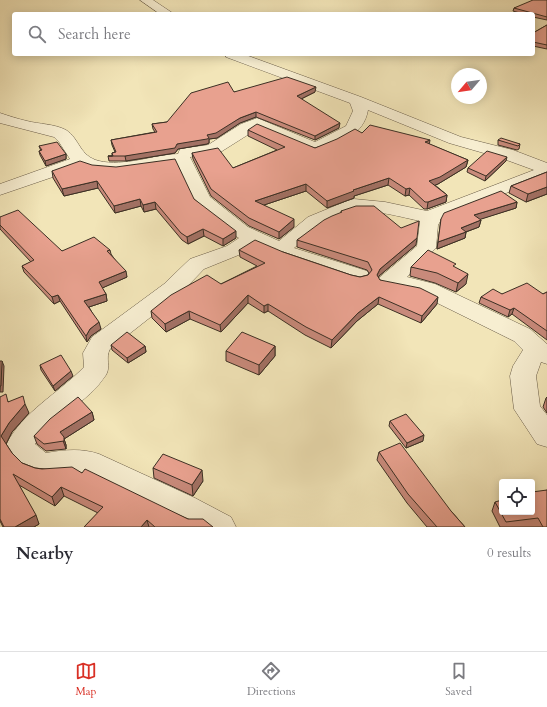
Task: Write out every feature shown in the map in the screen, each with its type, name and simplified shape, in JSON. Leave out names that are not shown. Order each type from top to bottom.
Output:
[{"type":"street","points":[[145,0],[165,12]]},
{"type":"street","points":[[236,56],[356,100],[455,140],[507,154],[547,170]]},
{"type":"street","points":[[356,100],[361,111],[353,128],[341,136],[315,148],[257,124],[247,127],[213,149],[184,154],[183,158],[185,166],[202,200],[241,232],[280,250],[359,276]]},
{"type":"street","points":[[0,118],[22,125],[59,132],[82,160],[100,166],[124,166],[183,158]]},
{"type":"street","points":[[0,190],[82,160]]},
{"type":"street","points":[[280,250],[314,221],[354,205],[385,208],[430,217],[547,170]]},
{"type":"street","points":[[430,217],[428,223],[429,242],[426,248],[388,282],[404,283],[427,289],[522,335],[542,352],[526,366],[523,376],[527,408],[547,436]]},
{"type":"street","points":[[220,527],[184,508],[89,463],[74,461],[44,465],[38,463],[26,453],[20,445],[26,434],[47,413],[68,398],[96,370],[94,357],[95,350],[101,343],[172,289],[197,264],[234,250],[253,238]]},
{"type":"building","points":[[533,0],[547,0],[547,17],[535,14],[535,12],[514,8]]},
{"type":"building","points":[[547,25],[547,45],[535,42],[535,32]]},
{"type":"building","points":[[287,77],[316,87],[297,96],[340,123],[315,136],[256,112],[240,118],[216,133],[207,135],[209,138],[207,139],[177,144],[175,148],[125,156],[113,156],[112,153],[116,152],[111,140],[157,132],[152,124],[167,122],[191,93],[228,82],[234,92]]},
{"type":"building","points":[[257,124],[315,148],[337,139],[355,129],[362,133],[370,125],[430,140],[425,142],[468,160],[440,177],[429,181],[447,195],[428,202],[425,202],[410,188],[406,189],[389,178],[353,190],[354,191],[327,201],[306,184],[255,201],[294,219],[279,232],[249,218],[211,189],[192,153],[218,148],[233,168],[285,147],[248,130]]},
{"type":"building","points":[[501,138],[520,144],[518,146],[498,140]]},
{"type":"building","points":[[57,142],[66,154],[45,161],[39,151],[42,150],[39,146]]},
{"type":"building","points":[[487,151],[507,157],[486,176],[468,168]]},
{"type":"building","points":[[175,159],[194,199],[236,231],[223,239],[203,229],[187,237],[181,233],[155,202],[143,205],[140,199],[114,206],[97,181],[62,189],[52,171],[80,161],[92,165],[116,167]]},
{"type":"building","points":[[547,172],[547,187],[528,194],[511,186]]},
{"type":"building","points":[[501,191],[517,202],[474,215],[481,220],[461,228],[466,232],[438,242],[441,219],[444,213]]},
{"type":"building","points":[[356,206],[374,206],[401,228],[419,221],[417,238],[380,269],[377,275],[380,280],[420,288],[438,297],[422,316],[379,297],[358,313],[332,340],[306,327],[268,304],[264,306],[248,295],[220,325],[189,311],[165,324],[151,311],[171,295],[207,275],[221,284],[265,263],[239,250],[255,240],[283,252],[351,275],[360,277],[368,275],[372,270],[368,262],[297,240],[324,220],[342,212],[341,211]]},
{"type":"building","points":[[18,210],[62,251],[94,237],[110,250],[107,251],[126,271],[99,282],[106,294],[84,301],[99,322],[90,329],[86,336],[58,295],[52,297],[22,266],[34,260],[0,225],[0,217]]},
{"type":"building","points":[[428,250],[456,264],[453,266],[468,274],[458,283],[437,273],[411,267]]},
{"type":"building","points":[[527,283],[543,294],[547,292],[547,331],[514,308],[510,310],[481,297],[493,289],[502,294]]},
{"type":"building","points":[[127,332],[145,346],[127,358],[111,345]]},
{"type":"building","points":[[242,332],[275,346],[259,365],[226,351]]},
{"type":"building","points":[[61,355],[71,371],[53,386],[40,365]]},
{"type":"building","points":[[0,361],[2,361],[1,386],[0,386]]},
{"type":"building","points":[[6,394],[8,402],[23,396],[25,404],[9,423],[1,436],[12,453],[22,463],[42,469],[72,467],[82,473],[85,469],[188,519],[203,519],[213,527],[155,527],[147,520],[141,527],[84,527],[103,507],[61,487],[52,497],[13,474],[36,515],[15,527],[4,527],[0,519],[0,397]]},
{"type":"building","points":[[78,397],[92,412],[60,432],[64,437],[64,441],[44,444],[34,436],[50,419]]},
{"type":"building","points":[[406,414],[424,435],[407,443],[390,421]]},
{"type":"building","points":[[400,443],[451,511],[465,527],[437,527],[408,494],[379,452]]},
{"type":"building","points":[[163,454],[202,470],[192,485],[153,468]]},
{"type":"building","points":[[547,490],[547,527],[543,527],[538,518],[506,522],[502,515],[535,515],[535,492]]},
{"type":"building","points":[[499,501],[499,509],[495,502]]}]
